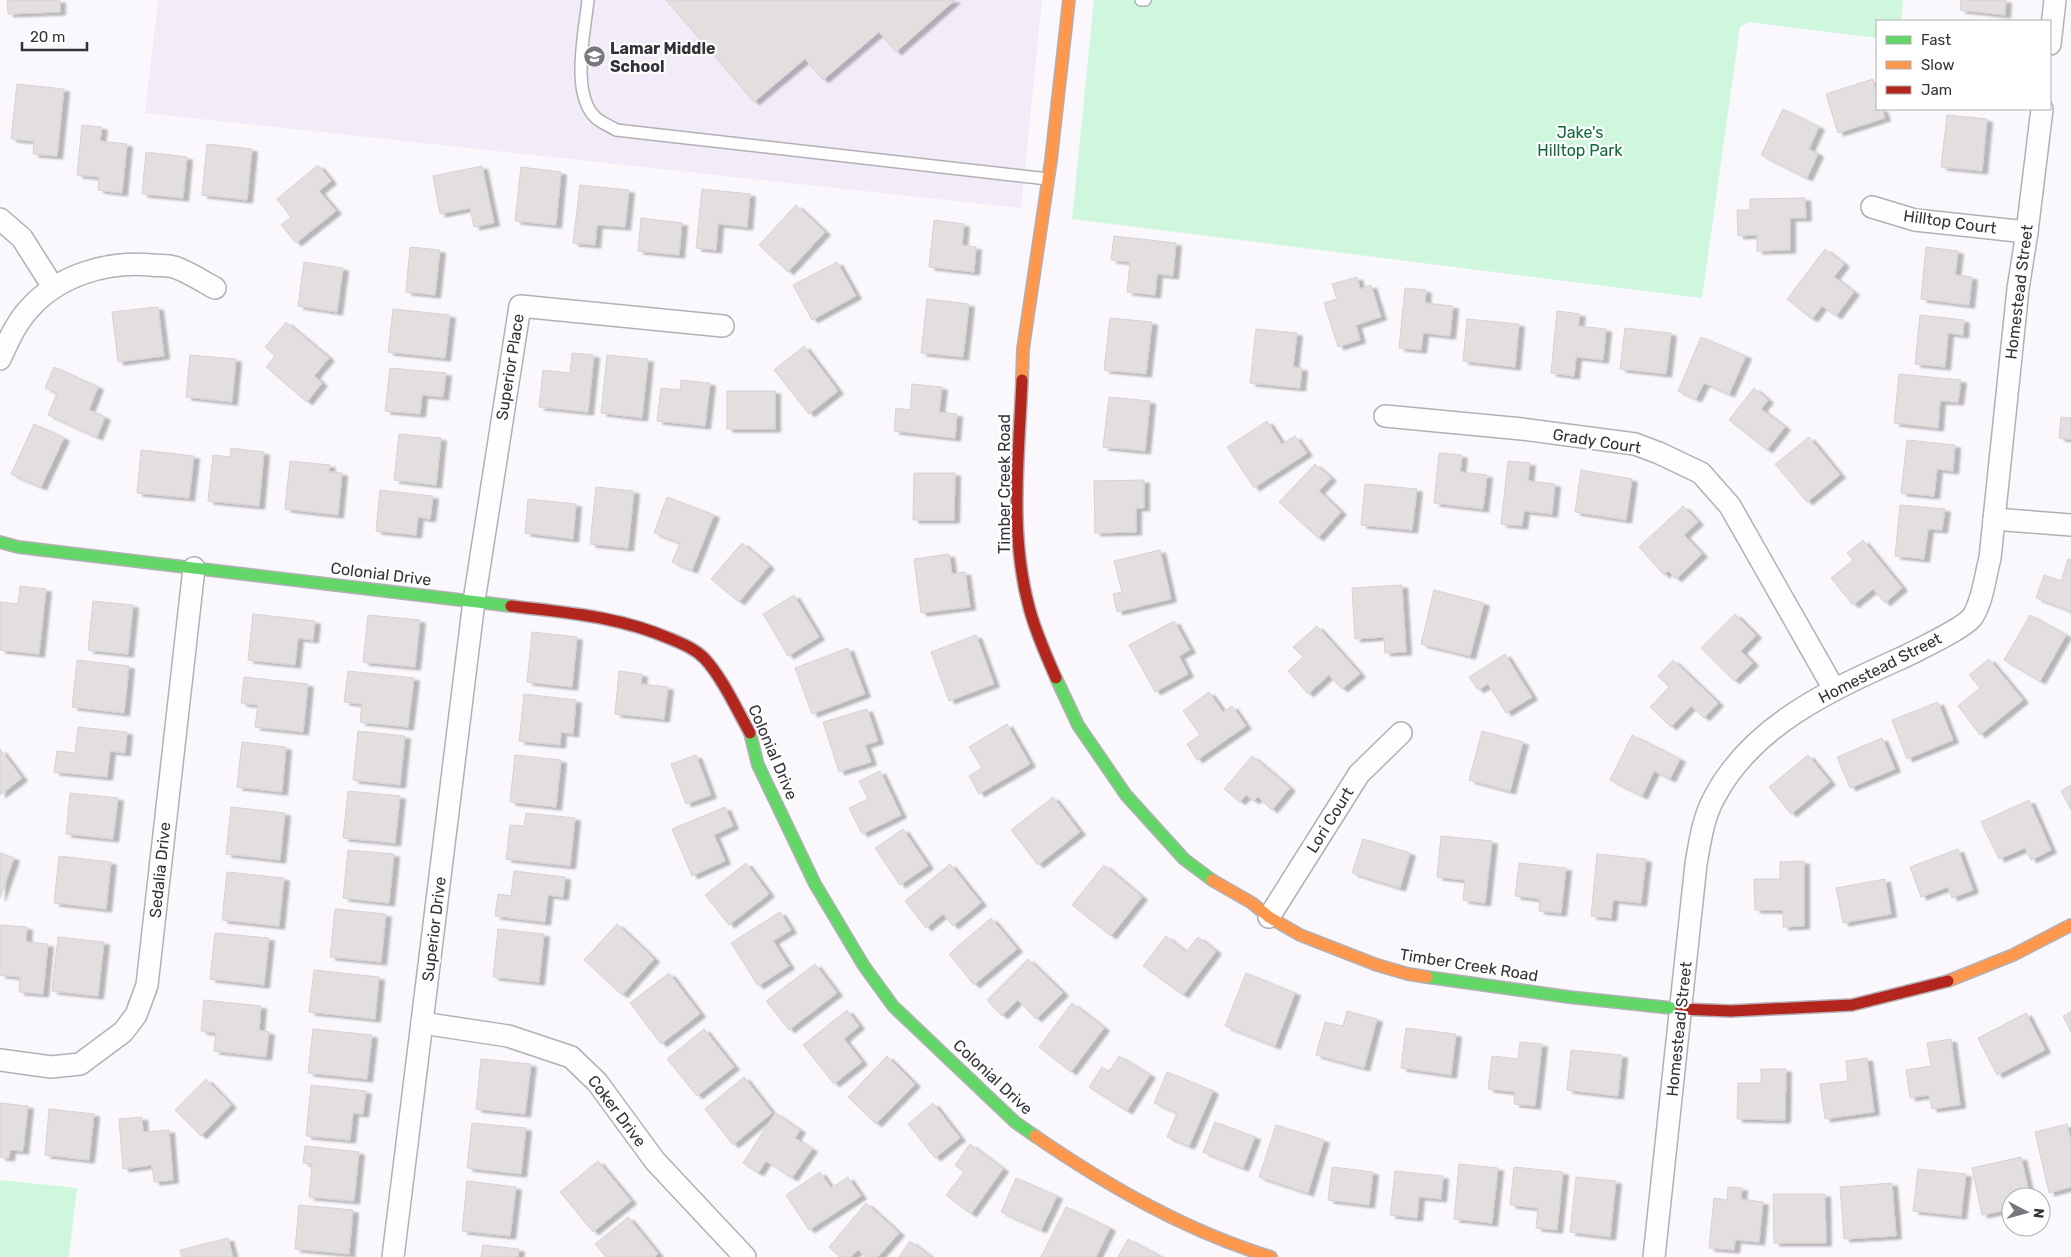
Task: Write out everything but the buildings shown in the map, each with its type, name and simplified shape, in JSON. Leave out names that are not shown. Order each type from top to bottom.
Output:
[{"type":"street","name":"Timber Creek Road","points":[[1069,0],[1048,179],[1023,349],[1017,514],[1020,560],[1029,607],[1046,655],[1078,725],[1126,794],[1184,859],[1211,880],[1252,903],[1269,917],[1300,935],[1376,965],[1408,974],[1569,997],[1681,1009],[1731,1011],[1852,1006],[1900,992],[1941,984],[2013,955],[2071,925]]},
{"type":"street","points":[[2051,35],[2055,0]]},
{"type":"street","name":"Homestead Street","points":[[1654,1257],[1696,864],[1704,825],[1714,798],[1740,758],[1780,723],[1834,688],[1937,641],[1972,617],[1982,591],[1988,566],[1994,519],[2018,289],[2028,232],[2042,110]]},
{"type":"street","name":"Hilltop Court","points":[[1872,208],[1915,220],[2028,232]]},
{"type":"street","points":[[0,218],[22,238],[53,287]]},
{"type":"street","points":[[0,359],[28,309],[53,287],[84,272],[112,265],[138,264],[172,267],[215,288]]},
{"type":"street","name":"Superior Place","points":[[474,601],[520,306],[723,326]]},
{"type":"street","name":"Grady Court","points":[[1385,416],[1531,430],[1635,444],[1701,473],[1730,506],[1834,688]]},
{"type":"street","points":[[1994,519],[2071,525]]},
{"type":"street","name":"Colonial Drive","points":[[0,542],[18,547],[108,556],[603,617],[645,628],[691,648],[704,658],[729,695],[751,734],[758,765],[815,884],[864,966],[893,1006],[1015,1122],[1090,1173],[1172,1218],[1238,1247],[1271,1257]]},
{"type":"street","name":"Sedalia Drive","points":[[0,1060],[51,1067],[80,1064],[123,1032],[136,1015],[147,985],[194,568]]},
{"type":"street","name":"Superior Drive","points":[[392,1257],[474,601]]},
{"type":"street","name":"Lori Court","points":[[1269,917],[1359,774],[1401,733]]},
{"type":"street","name":"Coker Drive","points":[[422,1024],[508,1036],[571,1058],[598,1082],[654,1161],[745,1257]]},
{"type":"lane","points":[[588,0],[580,69],[584,96],[595,117],[616,130],[1048,179]]},
{"type":"shaded area","name":"Lamar Middle School","points":[[158,0],[1042,0],[1021,208],[145,113]]},
{"type":"green space","name":"Jake's Hilltop Park","points":[[1094,0],[1903,0],[1901,20],[1876,20],[1876,38],[1749,22],[1740,27],[1702,298],[1072,219]]},
{"type":"green space","points":[[0,1180],[77,1188],[69,1257],[0,1257]]},
{"type":"traffic: fast","points":[[0,542],[18,547],[511,606]]},
{"type":"traffic: fast","points":[[1056,678],[1078,725],[1126,795],[1184,859],[1212,880]]},
{"type":"traffic: fast","points":[[750,733],[758,765],[815,884],[864,966],[893,1006],[1015,1122],[1035,1136]]},
{"type":"traffic: fast","points":[[1427,977],[1569,997],[1681,1009]]},
{"type":"traffic: slow","points":[[1022,380],[1023,349],[1051,160],[1069,0]]},
{"type":"traffic: slow","points":[[1212,880],[1252,903],[1269,917],[1300,935],[1377,965],[1408,974],[1427,977]]},
{"type":"traffic: slow","points":[[1948,981],[2013,955],[2071,925]]},
{"type":"traffic: slow","points":[[1035,1136],[1148,1206],[1209,1234],[1271,1257]]},
{"type":"traffic: jam","points":[[1022,380],[1017,494],[1019,551],[1031,616],[1056,678]]},
{"type":"traffic: jam","points":[[511,606],[573,613],[612,620],[651,631],[689,647],[704,658],[717,674],[750,733]]},
{"type":"traffic: jam","points":[[1681,1009],[1731,1011],[1852,1005],[1948,981]]},
{"type":"place","name":"Lamar Middle School","points":[[594,57]]}]
